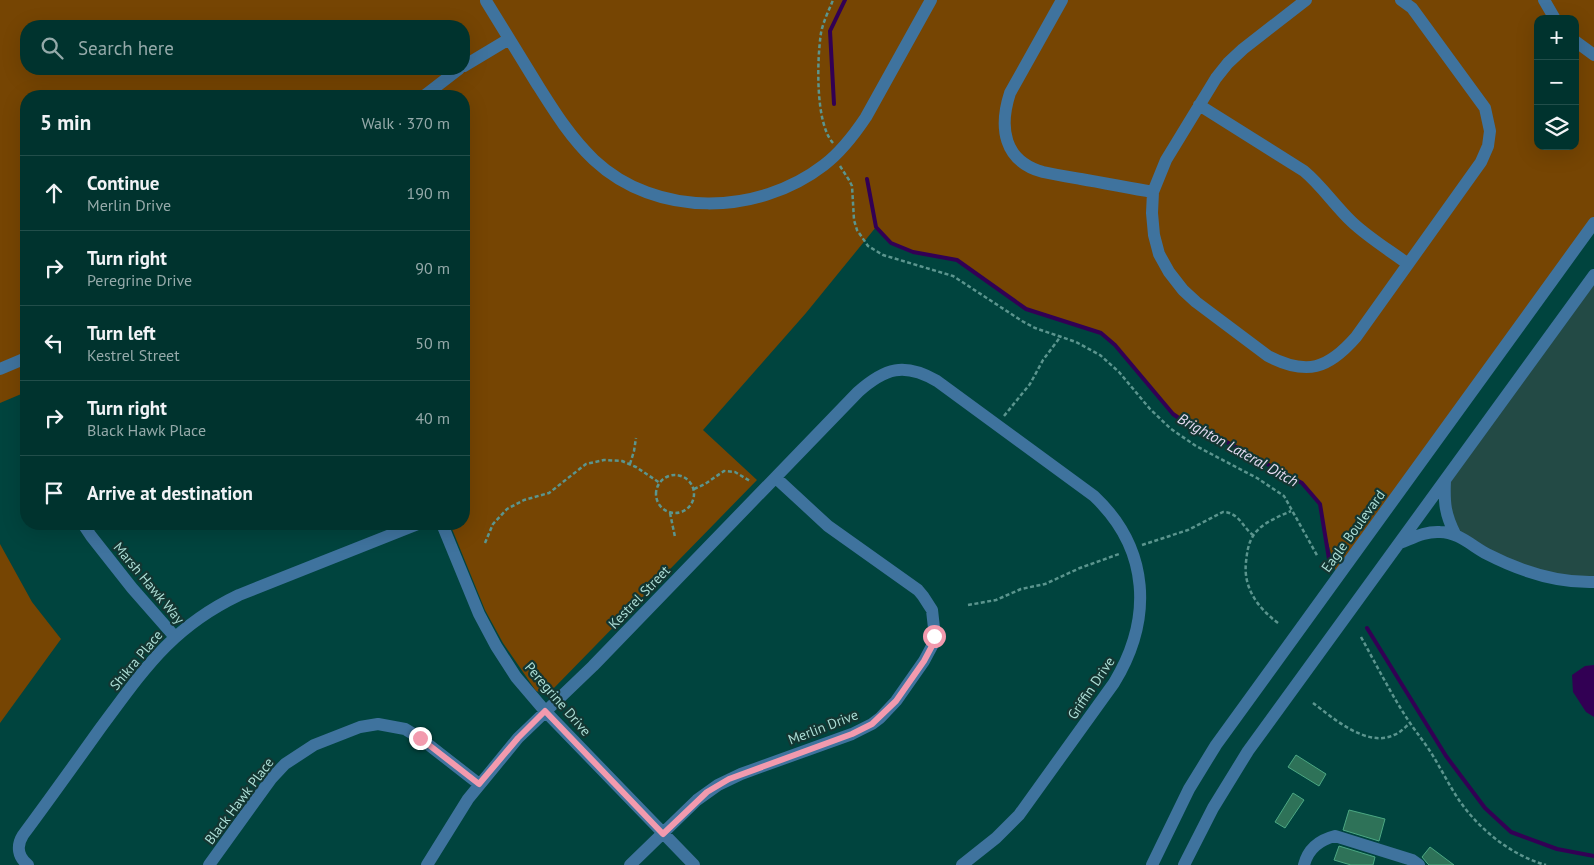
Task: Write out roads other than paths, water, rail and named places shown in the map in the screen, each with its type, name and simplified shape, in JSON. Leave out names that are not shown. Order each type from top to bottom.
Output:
[{"type":"street","points":[[486,1],[564,126],[585,151],[601,166],[652,194],[696,203],[729,203],[748,201],[781,190],[810,175],[836,155],[852,138],[866,118],[931,0]]},
{"type":"street","points":[[1062,0],[1010,93],[1004,122],[1005,138],[1010,150],[1019,159],[1042,172],[1153,192]]},
{"type":"street","points":[[1306,0],[1242,49],[1228,63],[1199,105],[1166,160],[1153,192],[1152,213],[1154,234],[1159,254],[1183,290],[1196,302],[1268,356],[1284,364],[1301,368],[1316,366],[1332,360],[1346,349],[1481,162],[1488,146],[1490,131],[1485,108],[1412,8],[1401,0]]},
{"type":"street","points":[[1544,0],[1553,15]]},
{"type":"street","points":[[470,62],[509,39]]},
{"type":"street","points":[[1579,43],[1594,55]]},
{"type":"street","points":[[432,90],[451,75]]},
{"type":"street","points":[[1199,105],[1304,171],[1315,180],[1351,221],[1408,264]]},
{"type":"street","name":"Eagle Boulevard","points":[[1152,865],[1181,804],[1216,745],[1594,223]]},
{"type":"street","points":[[1184,865],[1212,808],[1239,764],[1594,275]]},
{"type":"street","points":[[0,368],[20,360]]},
{"type":"street","name":"Kestrel Street","points":[[427,865],[457,814],[479,784],[518,738],[593,666],[866,385],[880,375],[894,370]]},
{"type":"street","name":"Griffin Drive","points":[[894,370],[912,370],[937,381],[1094,496],[1111,513],[1119,525],[1131,549],[1139,577],[1140,607],[1136,634],[1127,661],[1114,683],[1019,815],[996,838],[962,865]]},
{"type":"street","name":"Merlin Drive","points":[[630,865],[702,796],[729,779],[852,734],[872,724],[896,701],[924,661],[932,646],[934,628],[932,610],[918,590],[828,526],[776,478]]},
{"type":"street","points":[[1445,481],[1445,508],[1448,520],[1455,534]]},
{"type":"street","name":"Marsh Hawk Way","points":[[88,530],[132,588],[175,637]]},
{"type":"street","name":"Shikra Place","points":[[28,865],[22,860],[18,850],[23,835],[131,687],[153,659],[175,637],[213,608],[239,595],[403,530]]},
{"type":"street","name":"Peregrine Drive","points":[[444,530],[487,631],[516,677],[545,711],[694,865]]},
{"type":"street","points":[[1398,544],[1428,532],[1455,534],[1508,564],[1550,578],[1594,582]]},
{"type":"street","name":"Black Hawk Place","points":[[209,865],[271,780],[285,764],[314,745],[360,727],[378,724],[405,729],[420,738],[479,784]]},
{"type":"street","points":[[1304,865],[1306,855],[1313,847],[1327,838],[1335,836],[1412,860],[1419,865]]},
{"type":"waterway","name":"Brighton Lateral Ditch","points":[[834,104],[830,31],[845,0]]},
{"type":"waterway","name":"Brighton Lateral Ditch","points":[[867,179],[876,227],[891,243],[913,252],[957,260],[1026,309],[1101,333],[1115,345],[1173,414],[1189,425],[1223,440],[1302,483],[1320,504],[1329,559]]},
{"type":"waterway","name":"Brighton Lateral Ditch","points":[[1367,628],[1446,756],[1485,808],[1511,832],[1557,849],[1594,856]]}]
